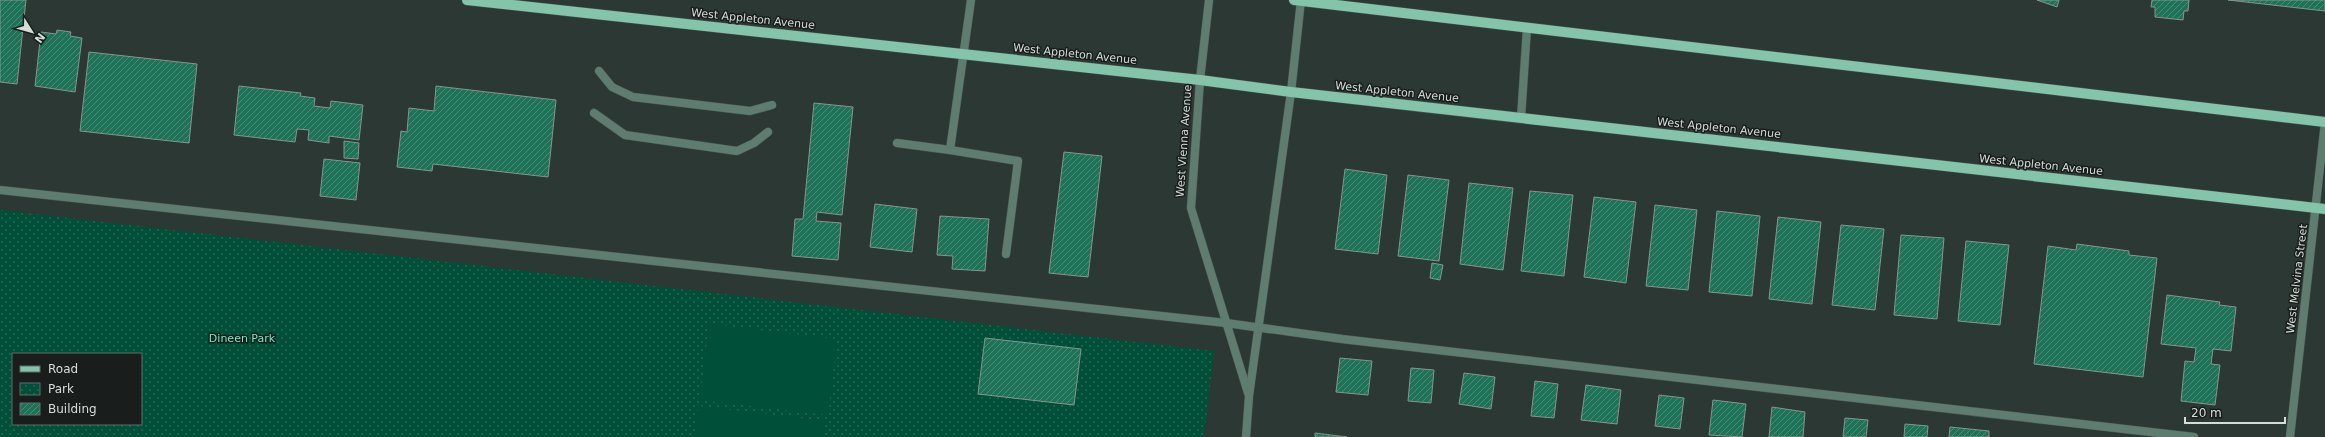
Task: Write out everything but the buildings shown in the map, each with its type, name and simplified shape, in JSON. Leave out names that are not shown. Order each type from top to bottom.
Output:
[{"type":"main road","name":"West Appleton Avenue","points":[[467,0],[1200,80],[1291,92],[2321,208]]},
{"type":"main road","points":[[1298,0],[2325,122]]},
{"type":"street","points":[[950,150],[965,54],[971,0]]},
{"type":"street","name":"West Vienna Avenue","points":[[1209,0],[1200,80],[1191,208],[1249,396]]},
{"type":"street","name":"West Vienna Avenue","points":[[1246,437],[1249,396],[1258,326],[1291,92],[1298,0]]},
{"type":"street","points":[[1521,118],[1527,28]]},
{"type":"street","points":[[599,71],[612,87],[633,97],[750,111],[772,105]]},
{"type":"street","points":[[594,113],[625,135],[737,151],[754,143],[768,132]]},
{"type":"street","name":"West Melvina Street","points":[[2290,437],[2321,208],[2325,122]]},
{"type":"street","points":[[897,143],[1018,161],[1006,254]]},
{"type":"street","points":[[0,190],[1258,326],[1357,340],[2194,437]]},
{"type":"green space","name":"Dineen Park","points":[[0,210],[1214,351],[1204,437],[0,437]]},
{"type":"green space","points":[[709,324],[837,339],[828,415],[700,400]]},
{"type":"green space","points":[[698,406],[826,421],[824,437],[695,437]]}]
